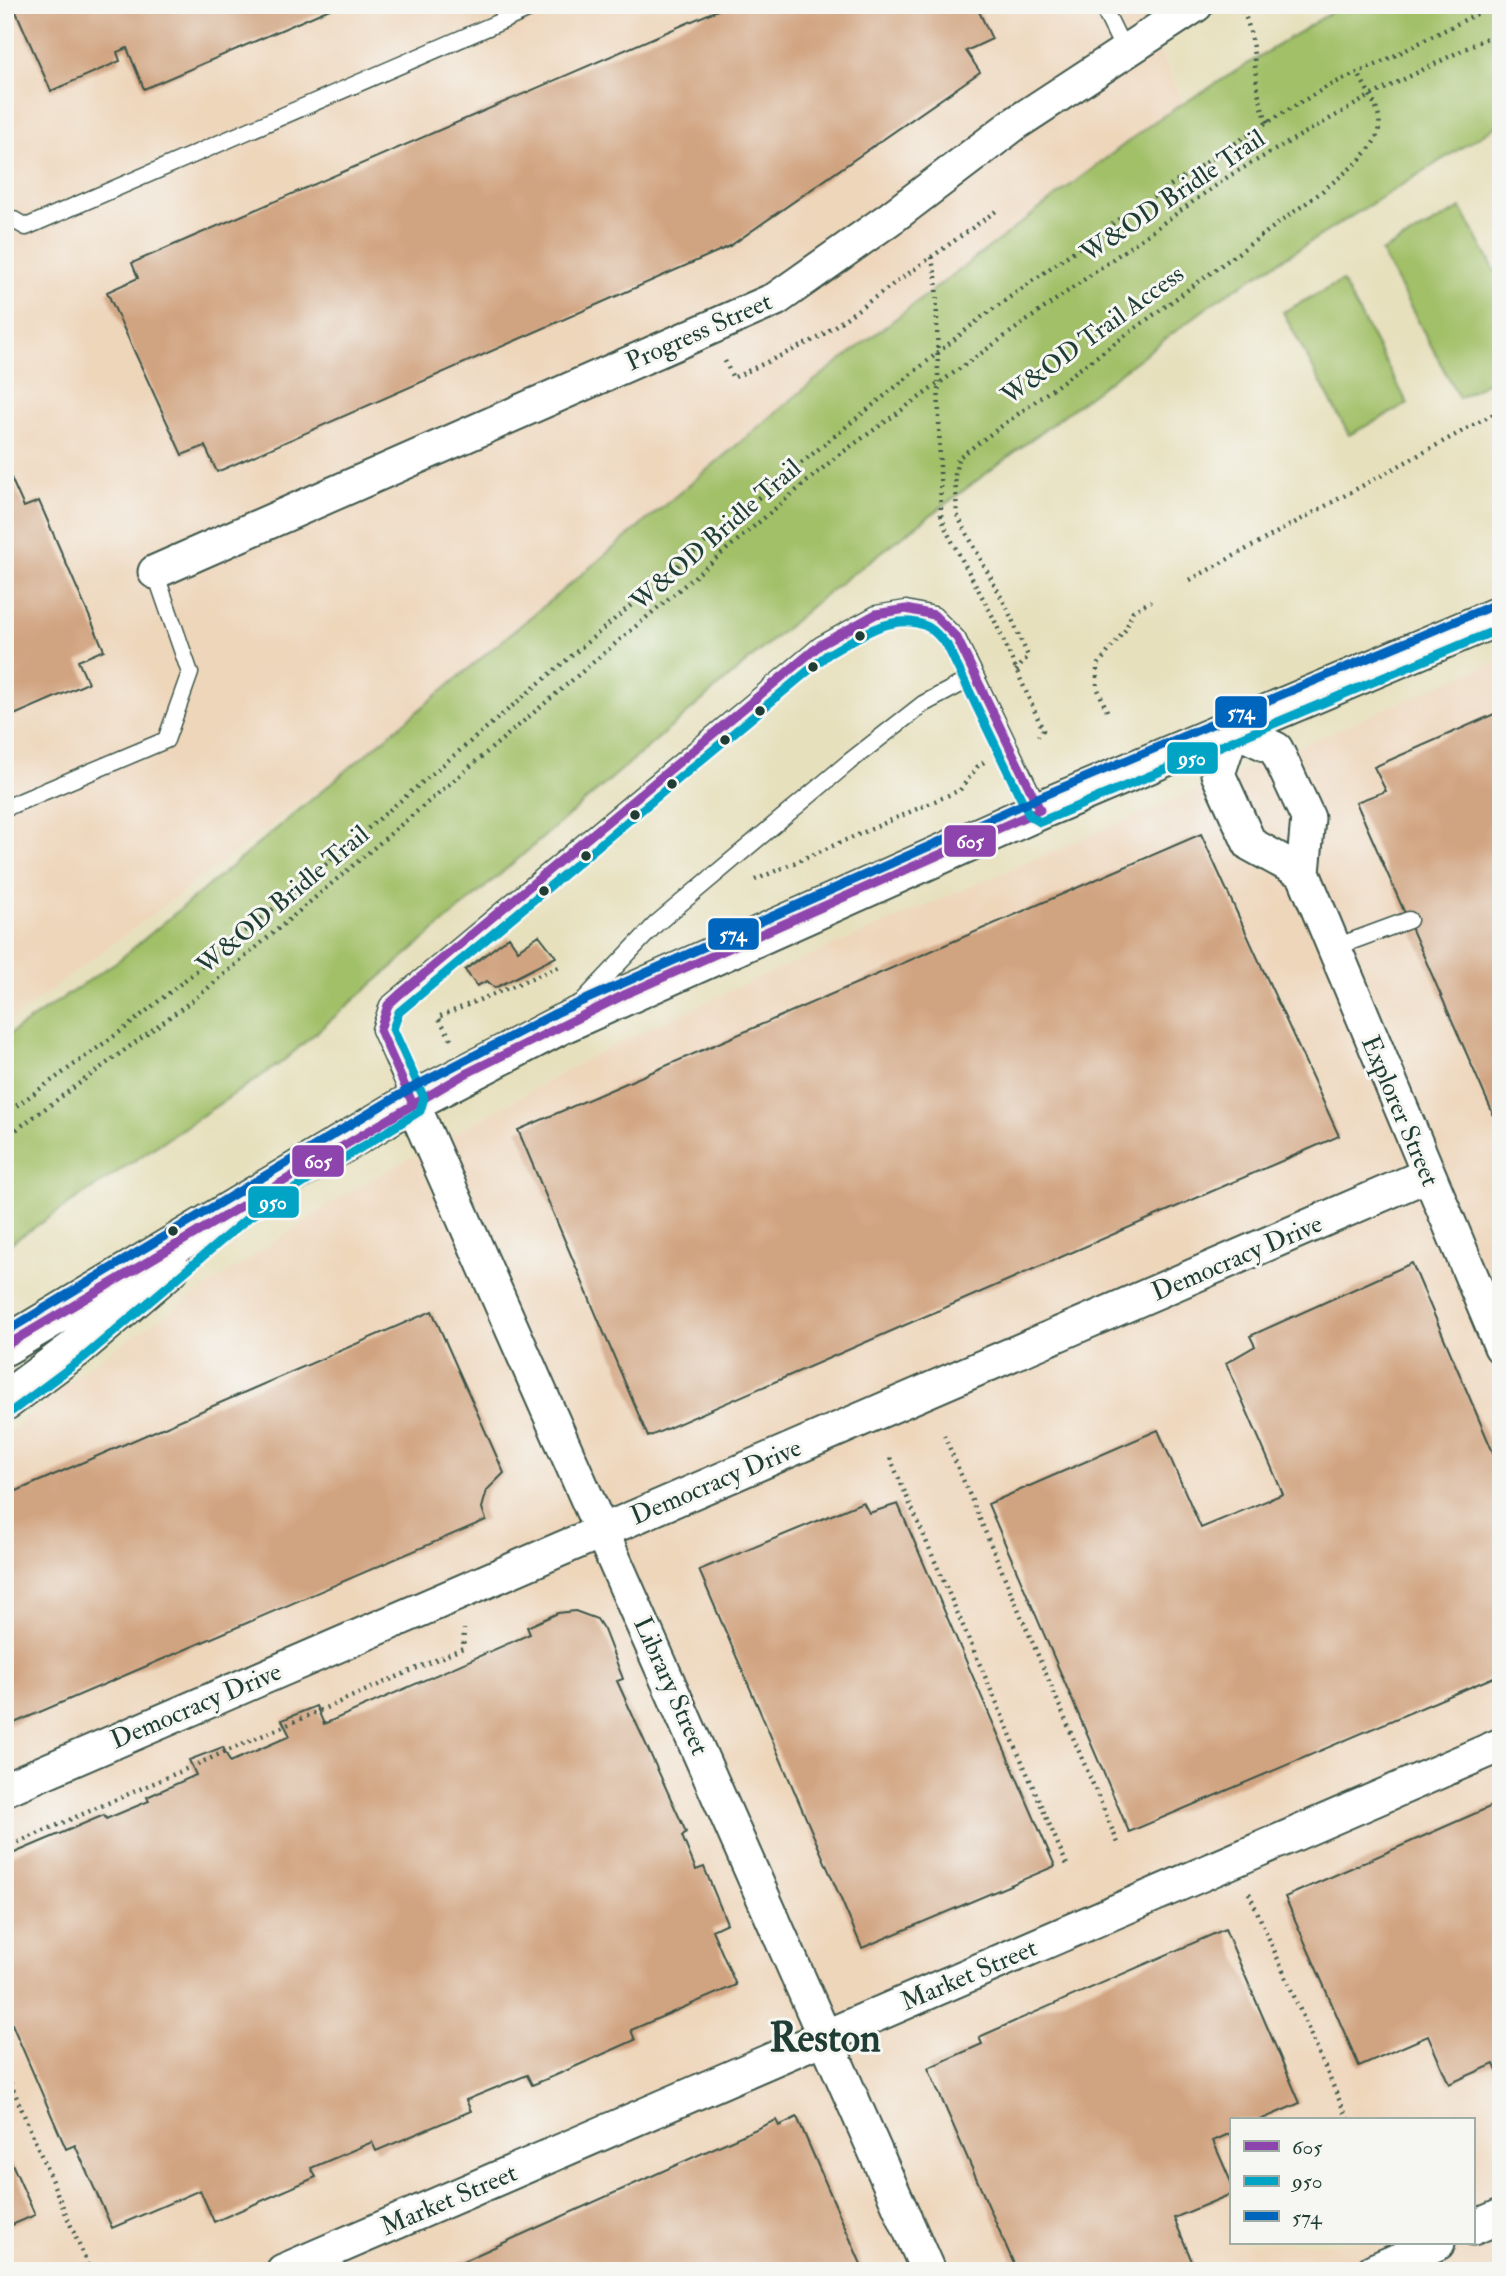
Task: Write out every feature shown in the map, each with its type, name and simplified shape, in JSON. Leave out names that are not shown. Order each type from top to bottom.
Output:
[{"type":"street","name":"Progress Street","points":[[155,572],[776,299],[892,217],[1013,125],[1182,9]]},
{"type":"street","points":[[5,1346],[242,1207],[412,1102],[562,1024],[1040,810],[1501,615]]},
{"type":"street","points":[[1233,729],[1218,774],[1250,844],[1303,873]]},
{"type":"street","name":"Explorer Street","points":[[1233,729],[1276,749],[1308,818],[1303,873],[1501,1347]]},
{"type":"street","name":"Library Street","points":[[412,1102],[928,2271]]},
{"type":"street","name":"Democracy Drive","points":[[5,1788],[1427,1175]]},
{"type":"street","points":[[5,1401],[75,1349],[242,1207]]},
{"type":"street","name":"Market Street","points":[[283,2271],[1501,1745]]},
{"type":"street","points":[[1474,2228],[1501,2216]]},
{"type":"street","points":[[1373,2271],[1436,2244]]},
{"type":"lane","points":[[5,215],[26,227],[539,5]]},
{"type":"lane","points":[[1102,5],[1124,51]]},
{"type":"lane","points":[[5,808],[166,740],[190,673],[155,572]]},
{"type":"lane","points":[[412,1102],[380,1030],[388,1005],[820,645],[876,614],[905,609],[934,615],[957,638],[1040,810]]},
{"type":"lane","points":[[562,1024],[666,915],[912,713],[974,677]]},
{"type":"lane","points":[[1333,948],[1409,920]]},
{"type":"path","points":[[1241,5],[1254,40],[1258,97],[1268,122]]},
{"type":"path","points":[[5,1114],[124,1029],[267,914],[748,506],[982,317],[1116,221],[1268,122],[1328,86],[1494,5]]},
{"type":"path","name":"W&OD Bridle Trail","points":[[5,1138],[201,994],[836,457],[1229,176],[1370,96],[1501,31]]},
{"type":"path","name":"W&OD Trail Access","points":[[1016,671],[1028,656],[1007,608],[957,515],[955,475],[958,457],[1329,185],[1376,141],[1379,120],[1358,73]]},
{"type":"path","points":[[735,352],[723,357],[733,378],[818,338],[996,211]]},
{"type":"path","points":[[931,257],[936,276],[943,524],[993,617],[1043,730],[1038,736]]},
{"type":"path","points":[[1190,580],[1501,410]]},
{"type":"path","points":[[1107,711],[1097,687],[1097,666],[1126,629],[1133,611],[1151,601]]},
{"type":"path","points":[[742,886],[960,790],[978,766],[988,760]]},
{"type":"path","points":[[452,1040],[438,1017],[562,966]]},
{"type":"path","points":[[944,1435],[1118,1843]]},
{"type":"path","points":[[890,1458],[1067,1865]]},
{"type":"path","points":[[5,1848],[463,1648],[464,1626]]},
{"type":"path","points":[[1245,1883],[1347,2118]]},
{"type":"path","points":[[5,2070],[90,2271]]},
{"type":"shaded area","points":[[5,5],[1139,5],[1197,134],[5,1024]]},
{"type":"shaded area","points":[[1501,659],[1501,2271],[5,2271],[5,1435],[90,1365],[349,1192],[602,1051],[763,976]]},
{"type":"green space","points":[[1343,5],[1501,5],[1501,123],[1217,300],[827,593],[282,1062],[5,1247],[5,1037],[119,960],[815,380],[1155,121]]},
{"type":"green space","points":[[1461,208],[1501,282],[1501,375],[1459,398],[1381,252]]},
{"type":"green space","points":[[1342,281],[1408,404],[1349,435],[1283,312]]},
{"type":"building","points":[[13,5],[339,5],[144,89],[127,48],[117,52],[120,61],[51,91]]},
{"type":"building","points":[[729,5],[976,5],[992,39],[966,51],[980,72],[730,246],[217,472],[205,446],[182,455],[107,292],[138,278],[132,263]]},
{"type":"building","points":[[11,478],[24,507],[39,501],[104,650],[78,661],[88,683],[5,719],[5,480]]},
{"type":"building","points":[[1501,711],[1501,1132],[1356,802],[1386,791],[1374,767]]},
{"type":"building","points":[[1201,834],[1339,1136],[648,1437],[518,1130]]},
{"type":"building","points":[[539,935],[556,957],[495,988],[487,981],[477,986],[465,970],[509,937],[518,950]]},
{"type":"building","points":[[1412,1263],[1501,1471],[1501,1674],[1129,1832],[988,1504],[1158,1430],[1201,1528],[1283,1494],[1226,1363],[1255,1346],[1250,1336]]},
{"type":"building","points":[[432,1311],[504,1473],[487,1490],[482,1508],[486,1520],[5,1727],[5,1496]]},
{"type":"building","points":[[863,1502],[869,1513],[898,1504],[1055,1866],[862,1948],[699,1570]]},
{"type":"building","points":[[575,1611],[597,1619],[604,1630],[623,1679],[617,1681],[686,1832],[682,1836],[696,1870],[704,1867],[727,1923],[712,1930],[736,1985],[631,2030],[635,2040],[554,2076],[532,2085],[527,2075],[466,2100],[471,2111],[376,2151],[372,2142],[311,2168],[316,2177],[214,2222],[200,2190],[112,2228],[75,2145],[66,2149],[5,2008],[5,1857],[104,1815],[106,1819],[149,1801],[147,1797],[196,1775],[189,1760],[223,1747],[230,1762],[290,1736],[282,1720],[316,1706],[324,1724],[530,1634],[527,1627],[558,1613]]},
{"type":"building","points":[[1501,1802],[1501,2080],[1494,2064],[1449,2084],[1428,2036],[1359,2066],[1285,1897]]},
{"type":"building","points":[[1225,1929],[1300,2103],[1265,2118],[1230,2118],[1230,2133],[1213,2141],[1230,2180],[1230,2194],[1174,2218],[1196,2271],[1017,2271],[928,2068],[982,2044],[979,2037]]},
{"type":"building","points":[[797,2117],[864,2271],[441,2271],[776,2120],[779,2126]]},
{"type":"building","points":[[5,2148],[35,2215],[5,2228]]},
{"type":"transit line","name":"574","points":[[5,1332],[406,1091],[556,1013],[1035,799],[1496,604]]},
{"type":"transit line","name":"605","points":[[5,1346],[465,1074],[626,994],[1040,810],[957,638],[934,615],[906,609],[876,614],[820,645],[400,994],[388,1005],[380,1030],[412,1102]]},
{"type":"transit line","name":"950","points":[[12,1411],[83,1358],[249,1217],[420,1111],[424,1098],[393,1029],[399,1012],[827,655],[862,635],[887,624],[900,622],[926,626],[937,634],[947,645],[1029,815],[1040,822],[1501,628]]},
{"type":"district","name":"Reston","points":[[825,2038]]}]
